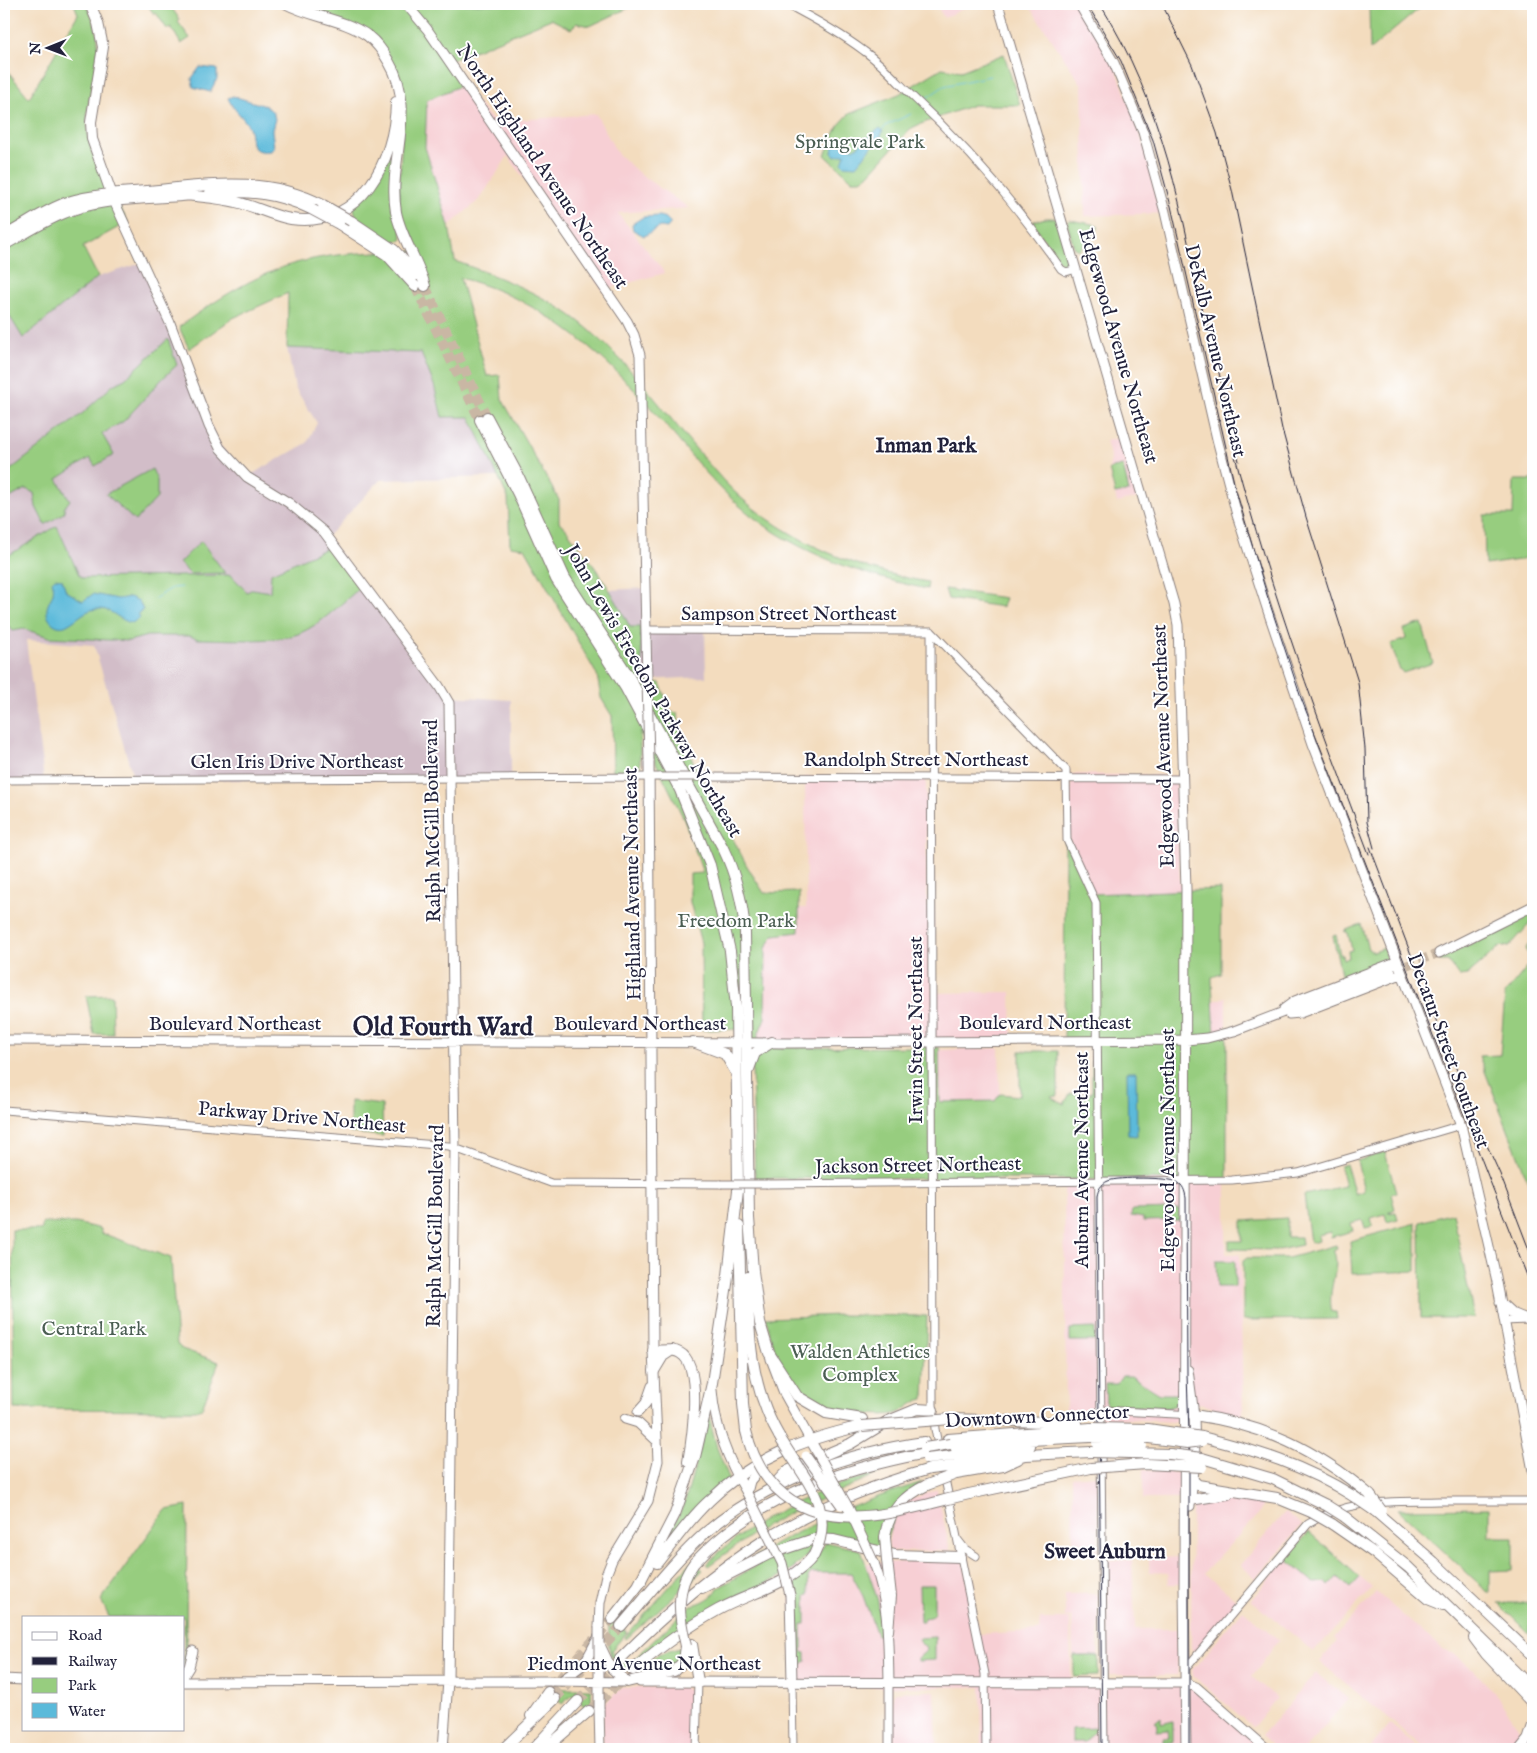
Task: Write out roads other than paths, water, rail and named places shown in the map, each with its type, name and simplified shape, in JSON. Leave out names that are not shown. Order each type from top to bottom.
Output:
[{"type":"highway","points":[[90,4],[98,23],[103,47],[91,122],[92,139],[113,197]]},
{"type":"highway","points":[[287,4],[357,29],[373,40],[389,62],[399,82],[402,102],[394,195],[396,212],[420,286]]},
{"type":"highway","points":[[187,195],[235,201],[276,216],[297,220],[320,218],[350,205],[372,184],[386,155],[394,120],[396,99],[394,75],[389,62]]},
{"type":"highway","points":[[4,236],[61,205],[194,186],[249,184],[290,191],[323,205],[351,221],[383,241],[401,256],[420,286]]},
{"type":"highway","points":[[4,245],[62,214],[113,197],[260,192],[289,199],[311,209],[370,242],[420,286]]},
{"type":"highway","name":"John Lewis Freedom Parkway Northeast","points":[[678,1506],[695,1457],[712,1383],[738,1190],[737,1079],[742,1042],[744,922],[740,894],[729,860],[628,675],[565,578],[518,475],[484,418],[556,580],[631,697],[691,813],[710,865],[726,930],[742,1042],[747,1074],[749,1218],[756,1303],[769,1353],[792,1390],[808,1404],[836,1416],[862,1423],[951,1419],[1042,1420],[1079,1423],[1090,1438]]},
{"type":"highway","points":[[693,1042],[727,1055],[737,1079]]},
{"type":"highway","points":[[747,1074],[756,1053],[772,1042]]},
{"type":"highway","points":[[738,1190],[743,1404],[746,1431],[754,1456],[767,1478],[788,1498],[815,1512],[841,1517],[868,1516],[1091,1468],[1154,1464],[1202,1463],[1225,1465],[1273,1479],[1326,1505],[1345,1517],[1387,1549],[1533,1689]]},
{"type":"highway","points":[[633,1670],[660,1647],[690,1627],[721,1609],[793,1574],[814,1555],[823,1528],[822,1509],[813,1491],[778,1436],[759,1390],[750,1352],[747,1251],[749,1218]]},
{"type":"highway","points":[[638,1586],[657,1553],[678,1506],[691,1439],[693,1384],[685,1357],[679,1352],[672,1350],[653,1351]]},
{"type":"highway","points":[[654,1373],[663,1356],[672,1350]]},
{"type":"highway","points":[[770,1489],[786,1471],[850,1444],[905,1413],[917,1409],[933,1410]]},
{"type":"highway","points":[[1189,1414],[1282,1437],[1324,1460],[1370,1495],[1381,1514]]},
{"type":"highway","points":[[612,1619],[697,1513],[738,1477],[782,1451],[809,1439],[862,1423]]},
{"type":"highway","name":"Downtown Connector","points":[[952,1455],[1003,1466],[1026,1455],[1134,1428],[1205,1439],[1288,1462],[1326,1480],[1381,1514],[1533,1656]]},
{"type":"highway","points":[[888,1631],[891,1596],[885,1537],[887,1525],[898,1506],[913,1492],[927,1486],[952,1455],[992,1442],[1090,1438]]},
{"type":"highway","points":[[698,1682],[678,1606],[685,1578],[719,1539],[748,1518],[805,1486],[865,1466],[927,1456],[952,1455],[1090,1438]]},
{"type":"highway","name":"Downtown Connector","points":[[621,1626],[678,1560],[704,1534],[741,1506],[770,1489],[845,1459],[877,1450],[927,1456],[952,1455],[1090,1438],[1170,1454],[1202,1463]]},
{"type":"highway","name":"Downtown Connector","points":[[620,1659],[668,1612],[743,1552],[788,1524],[830,1504],[891,1482],[927,1456]]},
{"type":"highway","points":[[1184,1463],[1192,1481],[1198,1485],[1277,1498],[1311,1512],[1374,1553],[1428,1599],[1450,1608]]},
{"type":"highway","points":[[1190,1500],[1222,1494],[1249,1493]]},
{"type":"highway","points":[[694,1591],[709,1586],[769,1554],[796,1543],[814,1539],[834,1540],[882,1553],[911,1556],[960,1554]]},
{"type":"highway","points":[[1461,1619],[1486,1654],[1533,1704]]},
{"type":"highway","points":[[1501,1626],[1533,1648]]},
{"type":"highway","points":[[627,1682],[674,1671],[684,1662],[689,1645]]},
{"type":"highway","points":[[503,1749],[518,1735],[552,1695]]},
{"type":"highway","points":[[533,1749],[578,1701]]},
{"type":"highway","points":[[545,1749],[589,1711]]},
{"type":"main road","name":"North Highland Avenue Northeast","points":[[406,4],[426,29],[627,321],[634,334],[640,355]]},
{"type":"main road","name":"Edgewood Avenue Northeast","points":[[998,4],[1174,604],[1180,644],[1186,1040],[1185,1363],[1190,1380],[1184,1463],[1186,1749]]},
{"type":"main road","name":"DeKalb Avenue Northeast","points":[[1079,4],[1116,68],[1143,132],[1165,212],[1217,439],[1237,515],[1303,714]]},
{"type":"main road","name":"Ralph McGill Boulevard","points":[[113,197],[170,323],[209,426],[220,448],[247,477],[289,503],[324,532],[439,686],[449,703],[455,1148],[448,1681],[442,1749]]},
{"type":"main road","name":"Highland Avenue Northeast","points":[[600,1749],[600,1603],[606,1575],[615,1556],[643,1512],[652,1492],[658,1461],[653,1351],[650,776],[640,355]]},
{"type":"main road","name":"Decatur Street Southeast","points":[[1303,714],[1396,962],[1461,1125],[1504,1321],[1533,1471]]},
{"type":"main road","points":[[1439,952],[1533,906]]},
{"type":"main road","points":[[1278,1015],[1288,1006],[1396,962]]},
{"type":"main road","points":[[1278,1015],[1391,971]]},
{"type":"main road","points":[[1278,1015],[1300,1013],[1401,974]]},
{"type":"main road","name":"Boulevard Northeast","points":[[4,1040],[693,1042],[1186,1040],[1218,1036],[1278,1015]]},
{"type":"main road","points":[[1500,1302],[1512,1313],[1531,1320]]},
{"type":"main road","points":[[769,1353],[784,1393],[856,1525],[874,1563],[884,1599],[888,1631],[889,1682]]},
{"type":"main road","points":[[638,1412],[648,1400],[654,1373]]},
{"type":"main road","points":[[712,1383],[718,1429],[738,1477],[746,1489],[782,1563],[790,1595],[792,1682]]},
{"type":"main road","name":"Edgewood Avenue Northeast","points":[[1186,1683],[1192,1654],[1190,1500],[1195,1461],[1189,1414]]},
{"type":"main road","points":[[625,1419],[638,1423],[657,1440]]},
{"type":"main road","points":[[782,1451],[795,1449],[806,1456],[856,1525]]},
{"type":"main road","points":[[746,1489],[769,1458]]},
{"type":"main road","points":[[556,1681],[584,1664],[599,1632]]},
{"type":"main road","points":[[599,1632],[609,1665],[627,1682]]},
{"type":"main road","points":[[185,1673],[189,1667],[193,1651]]},
{"type":"main road","points":[[4,1679],[22,1680]]},
{"type":"main road","name":"Piedmont Avenue Northeast","points":[[185,1682],[1103,1681],[1186,1683]]},
{"type":"main road","points":[[1186,1683],[1196,1687],[1267,1749]]},
{"type":"main road","points":[[1520,1749],[1528,1738],[1533,1724]]},
{"type":"street","points":[[786,4],[834,30],[872,58],[939,121],[983,170],[1025,220],[1061,269],[1066,272],[1076,269]]},
{"type":"street","name":"Sampson Street Northeast","points":[[646,630],[932,631]]},
{"type":"street","points":[[932,631],[1066,770],[1067,778]]},
{"type":"street","name":"Irwin Street Northeast","points":[[932,631],[933,1410],[956,1537],[986,1682],[986,1749]]},
{"type":"street","name":"Randolph Street Northeast","points":[[650,776],[1183,779]]},
{"type":"street","name":"Glen Iris Drive Northeast","points":[[4,780],[650,776]]},
{"type":"street","name":"Auburn Avenue Northeast","points":[[1067,778],[1067,840],[1092,892],[1097,913],[1104,1749]]},
{"type":"street","name":"Parkway Drive Northeast","points":[[4,1110],[455,1148],[551,1182],[652,1184]]},
{"type":"street","name":"Jackson Street Northeast","points":[[652,1184],[1054,1180],[1099,1183],[1227,1180],[1298,1173],[1461,1125]]},
{"type":"street","points":[[1504,1321],[1531,1320]]},
{"type":"street","points":[[1101,1410],[1189,1414]]},
{"type":"street","points":[[1192,1654],[1308,1524],[1332,1511],[1367,1503],[1533,1501]]},
{"type":"street","points":[[956,1537],[965,1549],[976,1556]]},
{"type":"street","points":[[696,1749],[698,1682]]},
{"type":"street","points":[[792,1682],[793,1749]]},
{"type":"street","points":[[889,1682],[889,1749]]},
{"type":"water","points":[[200,67],[217,69],[217,79],[210,92],[193,87],[192,78]]},
{"type":"water","points":[[233,96],[266,106],[273,112],[275,119],[272,130],[274,147],[271,151],[257,150],[253,147],[245,121],[228,98]]},
{"type":"water","points":[[880,128],[883,131],[881,136],[856,166],[844,165],[842,163],[845,154],[835,156],[832,152],[833,147],[839,143],[854,149]]},
{"type":"water","points":[[659,216],[666,218],[671,223],[667,228],[660,227],[644,236],[633,230],[632,224],[643,217]]},
{"type":"water","points":[[55,578],[62,579],[66,591],[83,601],[93,594],[118,599],[130,597],[139,601],[143,610],[138,613],[140,618],[132,623],[113,613],[95,609],[86,612],[67,625],[57,626],[49,619],[47,613],[48,605],[53,595],[52,581]]},
{"type":"water","points":[[1127,1072],[1136,1072],[1137,1136],[1128,1135]]},
{"type":"waterway","points":[[925,99],[944,86],[990,76]]},
{"type":"waterway","points":[[881,131],[887,125],[911,114]]},
{"type":"waterway","points":[[154,599],[172,588],[182,587]]},
{"type":"tunnel","points":[[415,286],[480,420]]},
{"type":"tunnel","points":[[425,286],[487,417]]},
{"type":"tunnel","points":[[1394,970],[1439,953]]},
{"type":"tunnel","points":[[548,1692],[612,1619]]},
{"type":"tunnel","points":[[555,1699],[621,1626]]},
{"type":"tunnel","points":[[578,1701],[620,1659]]},
{"type":"tunnel","points":[[589,1711],[633,1670]]},
{"type":"tram line","points":[[1102,1749],[1097,1196],[1100,1187],[1108,1181],[1143,1178],[1177,1182],[1183,1188],[1186,1198],[1189,1433],[1189,1749]]},
{"type":"railway","points":[[1087,4],[1121,61],[1153,140],[1171,206],[1235,487],[1267,595],[1301,698],[1533,1291]]},
{"type":"railway","points":[[1100,4],[1122,42],[1155,120],[1179,201],[1205,327]]},
{"type":"railway","points":[[1162,4],[1192,65],[1217,133],[1232,190],[1282,429],[1306,517],[1358,682],[1365,749],[1367,822],[1374,848]]},
{"type":"railway","points":[[1207,320],[1239,461]]},
{"type":"railway","points":[[1235,456],[1280,607],[1332,756],[1369,854]]},
{"type":"railway","points":[[1370,847],[1444,1041],[1464,1086]]},
{"type":"railway","points":[[1458,1082],[1500,1174],[1533,1260]]},
{"type":"district","name":"Inman Park","points":[[926,446]]},
{"type":"district","name":"Old Fourth Ward","points":[[443,1028]]},
{"type":"district","name":"Sweet Auburn","points":[[1105,1552]]},
{"type":"park label","name":"Springvale Park","points":[[860,142]]},
{"type":"park label","name":"Freedom Park","points":[[736,921]]},
{"type":"park label","name":"Central Park","points":[[94,1329]]},
{"type":"park label","name":"Walden Athletics Complex","points":[[860,1364]]}]
